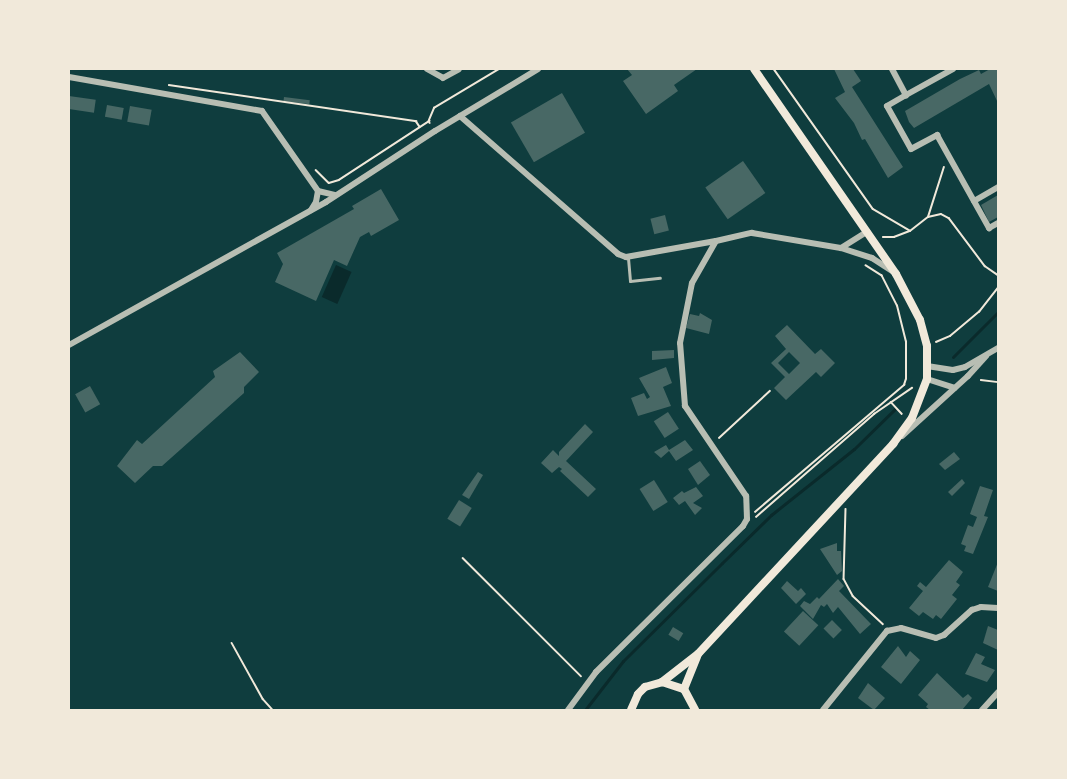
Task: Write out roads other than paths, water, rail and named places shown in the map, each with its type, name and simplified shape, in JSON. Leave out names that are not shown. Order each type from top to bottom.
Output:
[{"type":"main road","points":[[631,710],[638,694],[645,687],[663,682],[698,654],[893,444],[912,418],[927,379],[927,346],[920,320],[896,274],[754,69]]},
{"type":"main road","points":[[684,689],[698,654]]},
{"type":"main road","points":[[663,682],[684,689],[695,710]]},
{"type":"street","points":[[429,71],[443,78],[459,69]]},
{"type":"street","points":[[69,345],[326,202],[538,69]]},
{"type":"street","points":[[892,69],[906,95]]},
{"type":"street","points":[[953,69],[887,106],[911,149],[937,135],[989,228],[998,223]]},
{"type":"street","points":[[69,77],[262,111],[318,191],[336,195]]},
{"type":"street","points":[[460,116],[610,249],[627,256],[752,233],[841,248],[872,258],[896,274]]},
{"type":"street","points":[[974,201],[998,187]]},
{"type":"street","points":[[309,212],[316,202],[318,191]]},
{"type":"street","points":[[841,248],[867,232]]},
{"type":"street","points":[[568,710],[588,683],[743,526],[747,519],[746,496],[685,406],[680,343],[692,283],[716,241]]},
{"type":"street","points":[[927,366],[952,370],[986,356],[998,348]]},
{"type":"street","points":[[893,444],[955,388],[986,356]]},
{"type":"street","points":[[927,379],[955,388]]},
{"type":"street","points":[[823,710],[887,631],[901,628],[936,639],[944,635],[972,610],[981,607],[998,608]]},
{"type":"street","points":[[982,710],[998,692]]},
{"type":"lane","points":[[627,256],[630,282],[660,278]]},
{"type":"water","points":[[336,265],[352,272],[337,304],[322,297]]},
{"type":"waterway","points":[[953,357],[998,312]]},
{"type":"waterway","points":[[585,710],[623,661],[771,515],[854,449],[895,409]]}]
